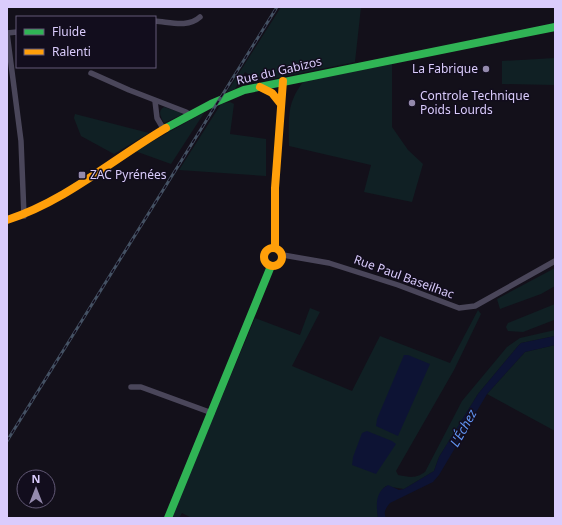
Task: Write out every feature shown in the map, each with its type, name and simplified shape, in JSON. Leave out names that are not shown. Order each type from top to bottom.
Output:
[{"type":"street","points":[[156,21],[184,24],[194,22],[200,17]]},
{"type":"street","name":"Rue du Gabizos","points":[[7,220],[24,216],[60,198],[189,114],[215,101],[259,86],[555,27]]},
{"type":"street","points":[[7,33],[21,141],[24,216]]},
{"type":"street","points":[[91,73],[189,114]]},
{"type":"street","points":[[275,248],[273,214],[280,103],[283,81]]},
{"type":"street","points":[[259,86],[269,89],[274,93],[280,103]]},
{"type":"street","points":[[155,101],[157,118],[164,130]]},
{"type":"street","points":[[268,249],[278,249],[283,255],[283,259],[279,265],[271,266],[265,262],[264,255],[268,249]]},
{"type":"street","name":"Rue Paul Baseilhac","points":[[283,255],[329,263],[398,285],[459,308],[475,306],[555,261]]},
{"type":"street","points":[[168,518],[271,266]]},
{"type":"street","points":[[131,387],[141,387],[212,413]]},
{"type":"shaded area","points":[[281,7],[361,7],[355,62],[267,80],[259,77],[247,78],[248,74],[245,72],[235,89],[227,92]]},
{"type":"shaded area","points":[[555,58],[555,85],[502,84],[502,61]]},
{"type":"shaded area","points":[[392,64],[392,127],[408,150],[423,164],[412,202],[364,192],[371,165],[289,146],[289,119],[291,104],[298,89],[304,81]]},
{"type":"shaded area","points":[[230,102],[234,104],[230,134],[266,139],[266,176],[179,170],[221,104]]},
{"type":"shaded area","points":[[164,107],[182,113],[181,115],[164,123],[160,112]]},
{"type":"shaded area","points":[[204,113],[171,164],[135,151],[196,117]]},
{"type":"shaded area","points":[[75,114],[149,133],[114,154],[81,136],[74,118]]},
{"type":"shaded area","points":[[555,268],[555,286],[541,294],[500,309],[497,299]]},
{"type":"shaded area","points":[[555,304],[554,320],[523,332],[508,331],[506,327],[508,323]]},
{"type":"shaded area","points":[[310,308],[320,312],[292,366],[352,391],[380,336],[450,363],[478,310],[481,314],[454,370],[396,471],[398,475],[409,477],[415,477],[425,472],[462,401],[507,347],[520,338],[555,330],[555,336],[521,343],[518,346],[478,394],[439,457],[434,471],[404,489],[386,486],[383,489],[378,500],[378,518],[192,518],[182,513],[179,518],[171,518],[255,318],[300,335]]},
{"type":"shaded area","points":[[555,345],[555,431],[487,394],[525,352]]},
{"type":"water","name":"L'Échez","points":[[555,336],[555,345],[525,352],[487,394],[439,475],[433,482],[390,503],[385,510],[386,518],[378,518],[377,499],[381,491],[388,485],[399,490],[404,489],[434,471],[439,457],[478,394],[518,346],[521,343]]},
{"type":"water","points":[[404,355],[408,355],[430,364],[398,436],[376,426],[377,419]]},
{"type":"water","points":[[367,431],[396,444],[376,474],[352,465],[353,457],[362,433]]},
{"type":"railway","points":[[7,441],[277,7]]},
{"type":"traffic: fast","points":[[166,128],[211,104],[244,90],[555,27]]},
{"type":"traffic: fast","points":[[168,518],[271,266]]},
{"type":"traffic: slow","points":[[275,248],[275,188],[283,81]]},
{"type":"traffic: slow","points":[[260,87],[272,93],[280,103]]},
{"type":"traffic: slow","points":[[7,220],[29,212],[69,191],[166,128]]},
{"type":"traffic: slow","points":[[269,248],[277,248],[282,253],[282,257],[280,264],[277,266],[269,266],[264,261],[264,253],[269,248]]},
{"type":"place","name":"La Fabrique","points":[[486,69]]},
{"type":"place","name":"Controle Technique Poids Lourds","points":[[412,103]]},
{"type":"place","name":"ZAC Pyrénées","points":[[82,175]]}]
